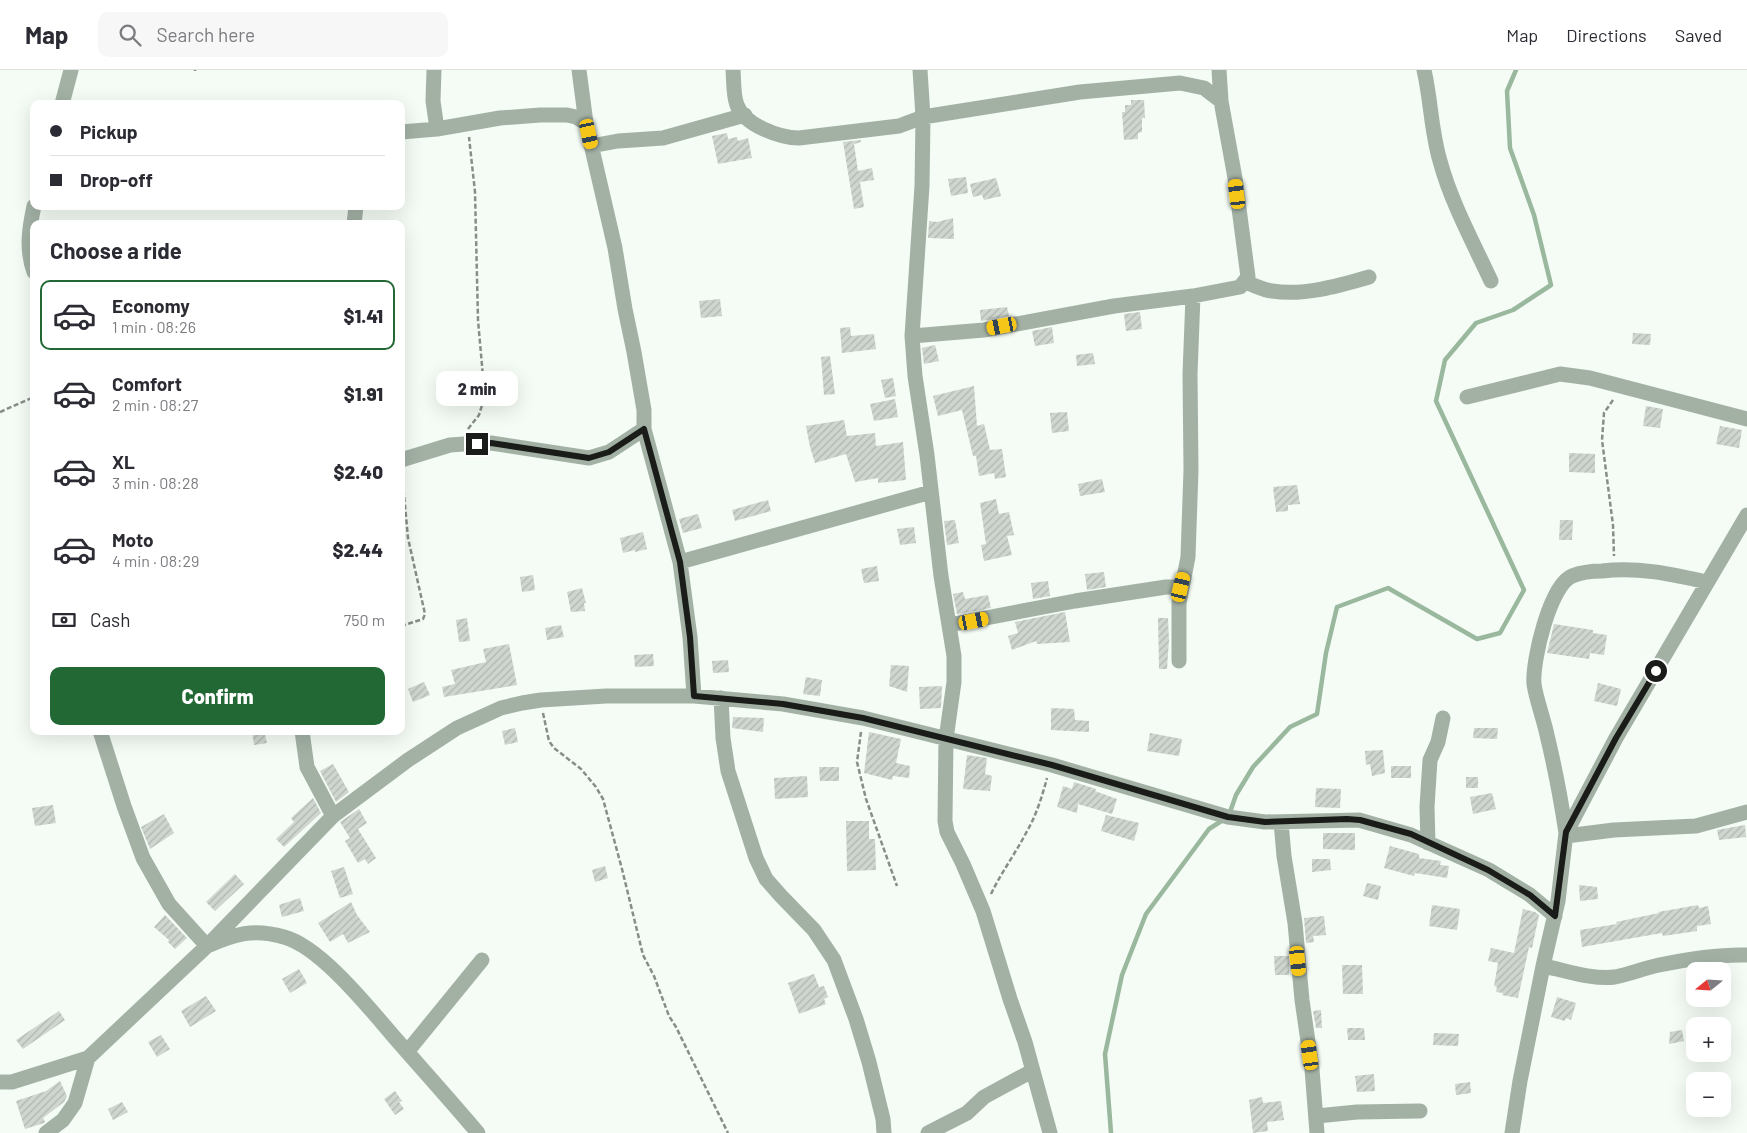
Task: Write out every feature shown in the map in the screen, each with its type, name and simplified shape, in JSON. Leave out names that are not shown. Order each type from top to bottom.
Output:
[{"type":"street","points":[[63,100],[72,70]]},
{"type":"street","points":[[434,70],[433,101],[437,129]]},
{"type":"street","points":[[578,70],[586,123],[615,248],[644,410],[644,429],[680,562],[690,637],[694,696]]},
{"type":"street","points":[[734,70],[737,106],[744,116],[764,129],[786,138],[899,126],[923,116],[1080,92],[1180,83],[1204,88],[1221,101]]},
{"type":"street","points":[[920,70],[923,116],[922,186],[912,336],[915,376],[941,576],[954,656],[954,682],[946,740],[945,821],[947,832],[983,911],[1025,1042],[1050,1133]]},
{"type":"street","points":[[912,336],[984,330],[1114,306],[1193,296],[1240,287],[1246,282],[1248,277],[1235,178],[1221,101],[1218,70]]},
{"type":"street","points":[[1424,70],[1430,94],[1439,160],[1491,281]]},
{"type":"street","points":[[405,132],[540,115],[567,115],[576,117],[586,123]]},
{"type":"street","points":[[591,146],[618,141],[663,138],[744,116]]},
{"type":"street","points":[[30,225],[28,235],[30,260]]},
{"type":"street","points":[[1246,282],[1270,291],[1292,292],[1341,285],[1369,277]]},
{"type":"street","points":[[1179,661],[1179,603],[1188,557],[1192,470],[1190,374],[1193,296]]},
{"type":"street","points":[[1467,397],[1560,374],[1590,378],[1747,419]]},
{"type":"street","points":[[405,459],[450,445],[491,443],[589,458],[609,452],[644,429]]},
{"type":"street","points":[[680,562],[931,492]]},
{"type":"street","points":[[1566,834],[1616,738],[1747,515]]},
{"type":"street","points":[[1512,1133],[1520,1081],[1555,916],[1566,834],[1548,738],[1534,684],[1535,661],[1545,621],[1553,600],[1562,586],[1570,576],[1583,572],[1614,570],[1654,571],[1707,582]]},
{"type":"street","points":[[949,625],[1075,601],[1166,587],[1181,587]]},
{"type":"street","points":[[0,1082],[12,1082],[88,1058],[207,946],[333,816],[408,760],[457,728],[501,708],[541,700],[606,696],[694,696],[783,704],[863,718],[1052,765],[1228,817],[1281,822],[1360,820],[1411,834],[1488,870],[1530,895],[1555,916]]},
{"type":"street","points":[[722,698],[723,738],[728,771],[756,858],[766,879],[814,930],[834,960],[856,1018],[869,1062],[884,1119],[884,1133]]},
{"type":"street","points":[[1428,843],[1427,808],[1430,760],[1438,742],[1443,718]]},
{"type":"street","points":[[101,735],[143,858],[169,904],[207,946]]},
{"type":"street","points":[[303,735],[307,767],[333,816]]},
{"type":"street","points":[[1566,834],[1696,826],[1747,812]]},
{"type":"street","points":[[1281,822],[1312,1069],[1317,1133]]},
{"type":"street","points":[[207,946],[229,936],[256,931],[286,937],[309,950],[335,972],[478,1133]]},
{"type":"street","points":[[1543,966],[1600,977],[1615,977],[1660,965],[1694,959],[1735,954],[1747,955]]},
{"type":"street","points":[[407,1052],[482,960]]},
{"type":"street","points":[[46,1133],[63,1120],[75,1103],[88,1058]]},
{"type":"street","points":[[928,1133],[967,1113],[984,1097],[1032,1071]]},
{"type":"street","points":[[1317,1116],[1357,1112],[1420,1110]]},
{"type":"path","points":[[450,445],[474,423],[483,402],[472,146],[470,138],[461,124]]},
{"type":"path","points":[[1614,570],[1613,525],[1602,440],[1604,413],[1622,387]]},
{"type":"path","points":[[0,412],[30,399]]},
{"type":"path","points":[[405,505],[408,538],[424,614],[423,619],[405,625]]},
{"type":"path","points":[[541,700],[549,741],[554,748],[582,768],[596,786],[603,800],[622,869],[642,955],[654,976],[668,1016],[676,1027],[728,1133]]},
{"type":"path","points":[[863,718],[857,762],[866,799],[897,886]]},
{"type":"path","points":[[983,911],[1002,871],[1027,832],[1040,802],[1052,765]]},
{"type":"building","points":[[1131,100],[1144,100],[1145,118],[1142,118],[1142,132],[1138,133],[1138,139],[1124,140],[1122,112],[1125,112],[1125,105],[1131,105]]},
{"type":"building","points":[[727,133],[728,139],[737,137],[738,141],[748,138],[752,158],[718,164],[712,136]]},
{"type":"building","points":[[861,140],[861,142],[854,144],[858,171],[872,168],[874,180],[860,182],[864,207],[854,209],[843,142]]},
{"type":"building","points":[[966,177],[968,193],[951,196],[948,179]]},
{"type":"building","points":[[996,178],[1001,196],[984,200],[982,195],[973,197],[970,184]]},
{"type":"building","points":[[953,218],[954,239],[928,238],[929,221],[937,222]]},
{"type":"building","points":[[720,299],[722,316],[701,318],[699,301]]},
{"type":"building","points":[[1007,307],[1009,316],[981,321],[980,310]]},
{"type":"building","points":[[1140,312],[1142,329],[1126,331],[1124,314]]},
{"type":"building","points":[[850,327],[851,336],[874,334],[876,349],[842,353],[840,328]]},
{"type":"building","points":[[1052,327],[1054,343],[1035,346],[1032,331]]},
{"type":"building","points":[[1633,333],[1651,334],[1650,345],[1632,344]]},
{"type":"building","points":[[935,345],[939,361],[924,364],[922,348]]},
{"type":"building","points":[[1093,353],[1095,364],[1077,366],[1076,355]]},
{"type":"building","points":[[830,356],[835,394],[824,395],[821,357]]},
{"type":"building","points":[[893,378],[896,396],[885,398],[881,380]]},
{"type":"building","points":[[974,386],[977,426],[984,424],[990,450],[1002,449],[1006,477],[995,479],[994,473],[979,476],[976,456],[973,456],[962,410],[938,416],[933,396]]},
{"type":"building","points":[[895,399],[898,417],[874,421],[870,404]]},
{"type":"building","points":[[1646,406],[1663,409],[1660,428],[1643,426]]},
{"type":"building","points":[[1067,412],[1069,431],[1052,433],[1050,413]]},
{"type":"building","points":[[844,420],[847,436],[875,433],[876,446],[903,442],[906,480],[878,483],[878,478],[855,482],[846,454],[815,463],[806,426]]},
{"type":"building","points":[[1720,426],[1742,430],[1739,448],[1716,444]]},
{"type":"building","points":[[1569,453],[1595,454],[1595,473],[1569,472]]},
{"type":"building","points":[[1102,479],[1105,492],[1080,496],[1078,484]]},
{"type":"building","points":[[1297,485],[1300,504],[1288,505],[1288,511],[1276,512],[1273,487]]},
{"type":"building","points":[[996,499],[999,514],[1009,512],[1014,535],[1007,536],[1012,555],[984,561],[981,545],[986,544],[980,503]]},
{"type":"building","points":[[768,500],[771,511],[735,521],[732,510]]},
{"type":"building","points":[[698,514],[702,528],[683,533],[679,519]]},
{"type":"building","points":[[955,520],[959,543],[947,545],[944,521]]},
{"type":"building","points":[[1560,520],[1573,520],[1572,540],[1559,540]]},
{"type":"building","points":[[914,527],[916,543],[900,545],[897,529]]},
{"type":"building","points":[[643,532],[647,549],[623,553],[620,538]]},
{"type":"building","points":[[877,566],[879,581],[864,583],[861,569]]},
{"type":"building","points":[[1104,572],[1106,587],[1087,590],[1085,574]]},
{"type":"building","points":[[533,575],[535,590],[522,592],[520,577]]},
{"type":"building","points":[[1048,581],[1050,596],[1033,599],[1031,583]]},
{"type":"building","points":[[582,588],[586,603],[584,603],[585,611],[571,612],[567,592]]},
{"type":"building","points":[[963,592],[965,599],[988,595],[991,608],[957,614],[953,594]]},
{"type":"building","points":[[1065,612],[1070,642],[1037,644],[1036,641],[1012,650],[1008,636],[1018,633],[1015,622]]},
{"type":"building","points":[[467,618],[470,641],[459,642],[456,620]]},
{"type":"building","points":[[1158,618],[1168,618],[1167,669],[1159,669]]},
{"type":"building","points":[[1554,624],[1593,630],[1593,633],[1607,635],[1604,655],[1590,653],[1589,659],[1547,653]]},
{"type":"building","points":[[561,625],[564,637],[547,640],[545,628]]},
{"type":"building","points":[[509,644],[517,685],[444,697],[442,687],[455,684],[451,670],[486,662],[483,649]]},
{"type":"building","points":[[653,654],[654,666],[635,667],[634,655]]},
{"type":"building","points":[[728,660],[729,672],[713,673],[712,661]]},
{"type":"building","points":[[891,665],[909,666],[907,692],[889,686]]},
{"type":"building","points":[[806,677],[822,680],[820,696],[803,694]]},
{"type":"building","points":[[424,682],[430,695],[413,702],[408,689]]},
{"type":"building","points":[[1598,683],[1621,689],[1617,706],[1594,701]]},
{"type":"building","points":[[942,686],[941,708],[920,709],[919,687]]},
{"type":"building","points":[[1051,708],[1074,709],[1075,720],[1089,721],[1089,732],[1051,730]]},
{"type":"building","points":[[733,717],[764,718],[763,732],[732,728]]},
{"type":"building","points":[[515,728],[518,742],[505,745],[502,731]]},
{"type":"building","points":[[1474,728],[1498,728],[1497,739],[1473,738]]},
{"type":"building","points":[[869,732],[901,739],[896,763],[910,766],[909,778],[893,776],[892,780],[864,773]]},
{"type":"building","points":[[1150,733],[1182,739],[1179,756],[1147,751]]},
{"type":"building","points":[[253,735],[265,735],[267,743],[254,745]]},
{"type":"building","points":[[1383,750],[1385,773],[1372,776],[1370,764],[1366,765],[1365,751]]},
{"type":"building","points":[[967,755],[987,758],[985,774],[992,776],[990,791],[963,789]]},
{"type":"building","points":[[333,764],[349,792],[336,802],[320,771]]},
{"type":"building","points":[[1391,766],[1411,766],[1411,778],[1391,778]]},
{"type":"building","points":[[819,767],[839,767],[839,781],[820,781]]},
{"type":"building","points":[[807,776],[808,797],[775,799],[774,778]]},
{"type":"building","points":[[1466,777],[1478,777],[1478,788],[1466,788]]},
{"type":"building","points":[[1074,782],[1096,789],[1095,791],[1117,799],[1112,814],[1078,804],[1077,813],[1057,807],[1063,786],[1072,789]]},
{"type":"building","points":[[1316,788],[1341,789],[1340,808],[1315,807]]},
{"type":"building","points":[[1492,793],[1496,809],[1473,814],[1470,797]]},
{"type":"building","points":[[313,798],[321,813],[284,847],[276,839],[294,822],[291,818]]},
{"type":"building","points":[[53,805],[56,823],[35,826],[32,808]]},
{"type":"building","points":[[359,809],[367,823],[358,829],[376,858],[368,864],[365,859],[358,863],[345,841],[350,838],[340,822]]},
{"type":"building","points":[[164,814],[174,833],[150,849],[141,827]]},
{"type":"building","points":[[1106,815],[1139,823],[1134,841],[1101,831]]},
{"type":"building","points":[[846,821],[869,821],[869,839],[875,839],[876,870],[847,871]]},
{"type":"building","points":[[1745,825],[1746,837],[1719,840],[1717,830]]},
{"type":"building","points":[[1323,833],[1355,833],[1355,850],[1323,849]]},
{"type":"building","points":[[1390,846],[1419,854],[1419,858],[1441,861],[1440,865],[1449,866],[1447,878],[1415,873],[1414,876],[1384,868]]},
{"type":"building","points":[[1312,859],[1330,859],[1331,870],[1312,872]]},
{"type":"building","points":[[605,866],[608,878],[595,882],[592,870]]},
{"type":"building","points":[[344,867],[353,894],[340,898],[331,871]]},
{"type":"building","points":[[235,874],[244,884],[215,911],[206,902]]},
{"type":"building","points":[[1367,883],[1381,886],[1378,900],[1363,896]]},
{"type":"building","points":[[1579,885],[1597,887],[1598,899],[1580,901]]},
{"type":"building","points":[[300,898],[304,911],[282,917],[279,905]]},
{"type":"building","points":[[351,902],[357,915],[370,932],[348,943],[343,934],[330,942],[318,923]]},
{"type":"building","points":[[1432,905],[1460,909],[1457,930],[1429,926]]},
{"type":"building","points":[[1698,905],[1699,908],[1708,906],[1711,924],[1697,926],[1697,931],[1663,936],[1662,933],[1582,947],[1580,930],[1617,924],[1616,922],[1658,912]]},
{"type":"building","points":[[1523,909],[1539,915],[1532,948],[1529,947],[1518,998],[1496,992],[1497,987],[1494,986],[1498,963],[1488,961],[1491,948],[1514,953]]},
{"type":"building","points":[[165,915],[187,938],[175,949],[168,942],[169,940],[154,927]]},
{"type":"building","points":[[1324,916],[1326,935],[1313,936],[1314,942],[1306,943],[1304,918]]},
{"type":"building","points":[[1274,956],[1289,956],[1289,975],[1275,975]]},
{"type":"building","points":[[1342,965],[1362,965],[1363,994],[1343,994]]},
{"type":"building","points":[[299,969],[307,983],[290,993],[282,979]]},
{"type":"building","points":[[814,974],[819,987],[824,986],[828,997],[824,999],[826,1004],[799,1014],[788,983]]},
{"type":"building","points":[[206,996],[216,1011],[190,1027],[181,1011]]},
{"type":"building","points":[[1557,997],[1576,1003],[1571,1020],[1566,1018],[1565,1021],[1551,1017]]},
{"type":"building","points":[[1321,1010],[1322,1028],[1316,1028],[1313,1011]]},
{"type":"building","points":[[59,1011],[65,1020],[23,1049],[16,1040]]},
{"type":"building","points":[[1347,1028],[1364,1028],[1365,1040],[1348,1040]]},
{"type":"building","points":[[1682,1030],[1684,1041],[1669,1044],[1670,1032]]},
{"type":"building","points":[[1434,1033],[1459,1034],[1458,1046],[1433,1045]]},
{"type":"building","points":[[161,1035],[170,1049],[157,1057],[148,1042]]},
{"type":"building","points":[[1374,1074],[1375,1091],[1357,1092],[1355,1076]]},
{"type":"building","points":[[60,1081],[67,1096],[64,1102],[43,1118],[44,1123],[25,1129],[16,1101],[46,1091]]},
{"type":"building","points":[[1470,1082],[1471,1093],[1456,1095],[1455,1084]]},
{"type":"building","points":[[395,1091],[402,1101],[399,1102],[404,1109],[395,1115],[384,1099]]},
{"type":"building","points":[[1262,1097],[1263,1103],[1281,1101],[1284,1120],[1267,1122],[1268,1131],[1253,1133],[1249,1100]]},
{"type":"building","points":[[122,1102],[128,1112],[113,1120],[108,1109]]},
{"type":"waterway","points":[[1229,815],[1236,795],[1253,767],[1290,727],[1317,714],[1326,653],[1337,607],[1388,588],[1477,639],[1500,633],[1524,590],[1436,401],[1445,360],[1476,323],[1513,310],[1551,285],[1534,215],[1510,148],[1507,91],[1516,70]]},
{"type":"waterway","points":[[1111,1133],[1105,1054],[1122,975],[1146,914],[1209,829],[1223,820]]},
{"type":"route","points":[[477,444],[491,443],[589,458],[609,452],[644,429],[680,562],[690,637],[694,696],[783,704],[863,718],[1052,765],[1228,817],[1265,822],[1347,819],[1376,824],[1411,834],[1488,870],[1530,895],[1555,916],[1566,832],[1616,738],[1656,671]]}]
